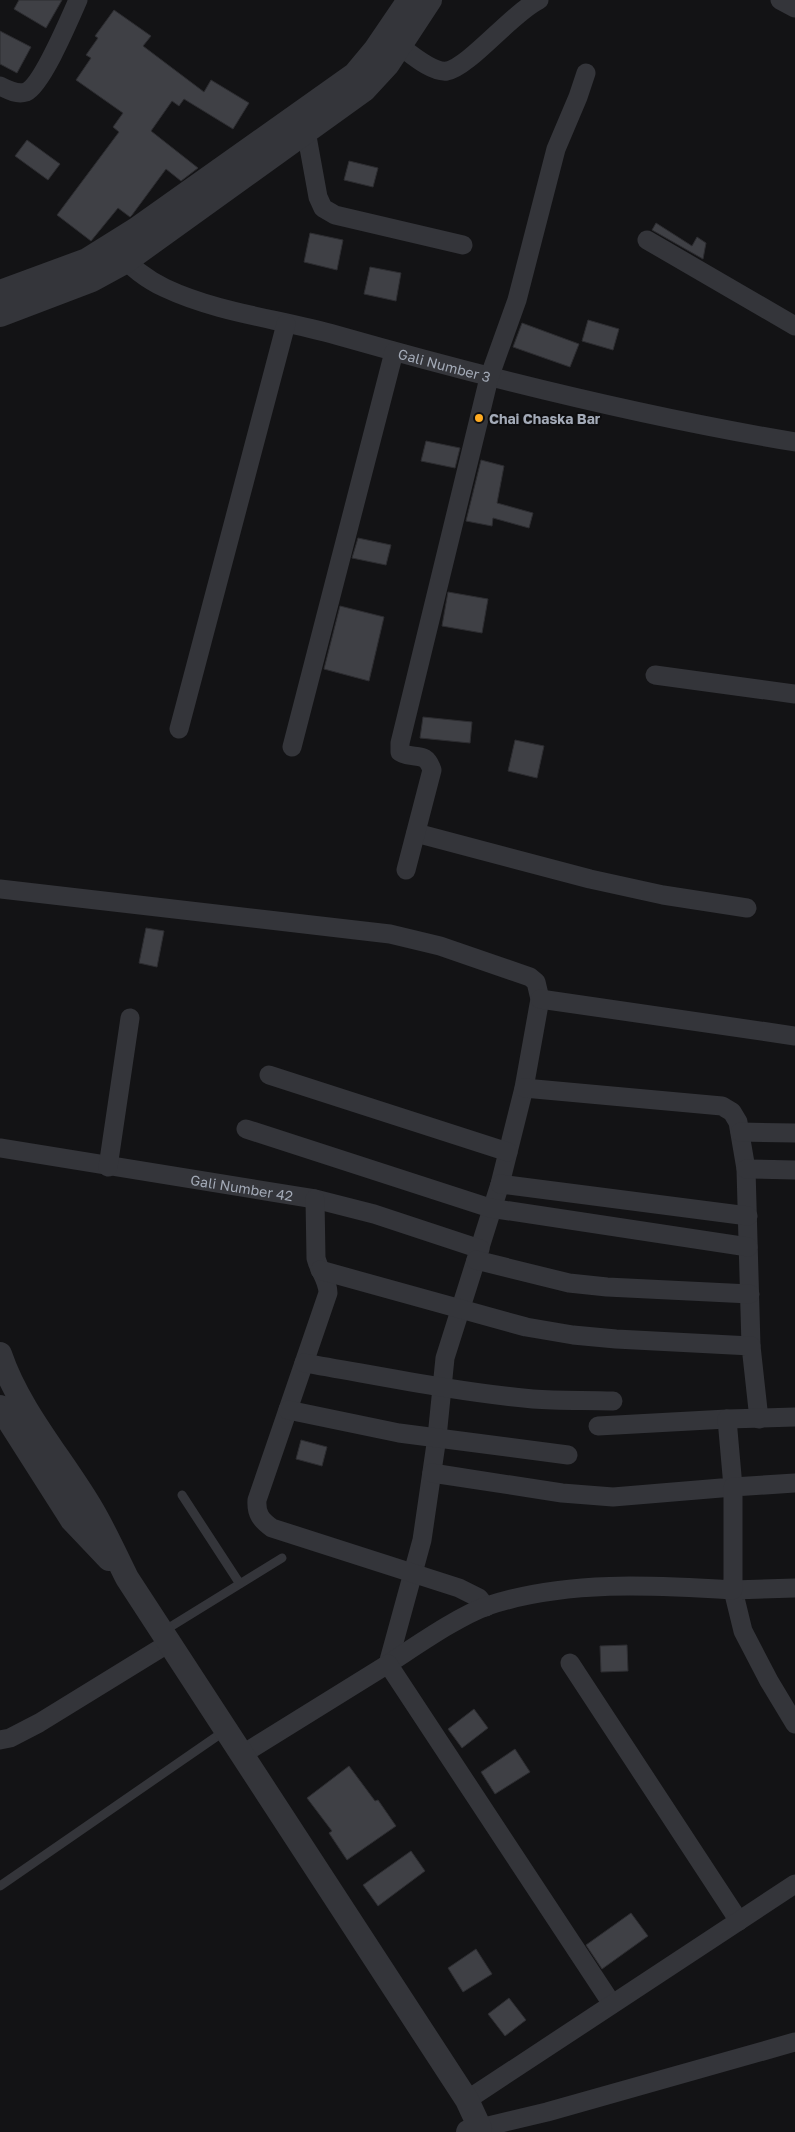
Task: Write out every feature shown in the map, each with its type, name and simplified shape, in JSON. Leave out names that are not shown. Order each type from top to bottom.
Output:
[{"type":"street","points":[[0,86],[15,93],[26,92],[38,81],[78,0]]},
{"type":"street","points":[[0,316],[92,280],[120,252],[355,74],[375,50],[409,0]]},
{"type":"street","points":[[0,292],[87,260],[120,252],[306,131],[364,90],[388,64],[430,0]]},
{"type":"street","points":[[400,46],[434,68],[446,71],[460,65],[512,19],[539,0]]},
{"type":"street","points":[[780,0],[795,8]]},
{"type":"street","points":[[406,870],[432,770],[430,762],[422,756],[404,755],[400,752],[400,743],[489,378],[517,300],[556,149],[578,97],[586,72]]},
{"type":"street","points":[[306,131],[318,197],[323,208],[335,215],[463,244]]},
{"type":"street","points":[[646,240],[795,326]]},
{"type":"street","name":"Gali Number 3","points":[[120,252],[165,288],[210,304],[489,378],[612,407],[795,442]]},
{"type":"street","points":[[179,729],[286,324]]},
{"type":"street","points":[[292,747],[394,352]]},
{"type":"street","points":[[655,674],[795,694]]},
{"type":"street","points":[[416,833],[590,880],[664,895],[747,908]]},
{"type":"street","points":[[0,889],[390,934],[440,946],[530,977],[536,982],[540,999],[524,1088],[500,1184],[490,1208],[478,1254],[444,1358],[437,1437],[422,1540],[388,1664],[612,2004]]},
{"type":"street","points":[[540,999],[795,1036]]},
{"type":"street","points":[[108,1167],[130,1018]]},
{"type":"street","points":[[269,1075],[508,1152]]},
{"type":"street","points":[[524,1088],[722,1106],[732,1112],[738,1122],[746,1169],[751,1346],[759,1419]]},
{"type":"street","points":[[246,1128],[490,1208],[748,1247]]},
{"type":"street","points":[[740,1132],[795,1133]]},
{"type":"street","name":"Gali Number 42","points":[[0,1148],[315,1200],[374,1214],[478,1254],[569,1283],[607,1287],[750,1294]]},
{"type":"street","points":[[746,1169],[795,1170]]},
{"type":"street","points":[[500,1184],[748,1216]]},
{"type":"street","points":[[315,1200],[316,1258],[328,1285],[328,1293],[257,1500],[256,1510],[262,1521],[272,1528],[412,1575],[470,1592],[486,1607]]},
{"type":"street","points":[[320,1270],[526,1326],[573,1335],[626,1340],[751,1346]]},
{"type":"street","points":[[0,1354],[7,1374],[35,1422],[91,1507],[127,1578],[467,2100],[477,2131],[795,2042]]},
{"type":"street","points":[[304,1363],[441,1387],[534,1399],[613,1401]]},
{"type":"street","points":[[0,1407],[72,1520],[127,1578]]},
{"type":"street","points":[[288,1410],[361,1426],[568,1455]]},
{"type":"street","points":[[598,1426],[795,1417]]},
{"type":"street","points":[[727,1420],[733,1487],[733,1590],[743,1631],[769,1681],[795,1724]]},
{"type":"street","points":[[432,1473],[562,1493],[613,1497],[795,1483]]},
{"type":"street","points":[[243,1754],[388,1664],[486,1607],[520,1598],[618,1586],[733,1590],[795,1588]]},
{"type":"street","points":[[0,1740],[10,1738],[39,1724],[166,1638]]},
{"type":"street","points":[[570,1663],[739,1922]]},
{"type":"street","points":[[467,2100],[795,1884]]},
{"type":"lane","points":[[182,1495],[240,1584]]},
{"type":"lane","points":[[166,1638],[240,1584],[282,1558]]},
{"type":"lane","points":[[0,1886],[227,1730]]},
{"type":"building","points":[[19,0],[62,0],[46,28],[14,9]]},
{"type":"building","points":[[114,10],[151,36],[143,46],[204,92],[211,80],[249,103],[233,129],[184,99],[179,106],[172,101],[151,131],[198,168],[181,181],[166,169],[130,217],[118,208],[91,241],[57,215],[119,132],[113,127],[123,113],[76,80],[91,58],[86,55],[98,38],[95,36]]},
{"type":"building","points":[[0,31],[31,47],[17,73],[0,64]]},
{"type":"building","points":[[27,140],[60,164],[48,180],[15,156]]},
{"type":"building","points":[[349,161],[378,168],[373,187],[344,180]]},
{"type":"building","points":[[656,223],[692,246],[697,237],[706,243],[703,259],[652,230]]},
{"type":"building","points":[[310,233],[343,240],[337,270],[304,262]]},
{"type":"building","points":[[370,267],[401,273],[396,301],[364,294]]},
{"type":"building","points":[[588,320],[619,329],[613,350],[582,341]]},
{"type":"building","points":[[522,323],[579,344],[570,367],[513,347]]},
{"type":"building","points":[[426,441],[460,448],[455,468],[421,461]]},
{"type":"building","points":[[481,460],[504,466],[497,503],[533,513],[529,528],[493,518],[492,526],[466,521]]},
{"type":"building","points":[[358,538],[391,545],[386,565],[352,558]]},
{"type":"building","points":[[448,592],[488,599],[482,633],[442,626]]},
{"type":"building","points":[[340,606],[384,617],[369,681],[324,669]]},
{"type":"building","points":[[423,717],[472,722],[470,743],[420,738]]},
{"type":"building","points":[[515,740],[544,746],[537,778],[508,771]]},
{"type":"building","points":[[146,928],[164,931],[157,967],[139,963]]},
{"type":"building","points":[[301,1440],[327,1447],[322,1466],[296,1459]]},
{"type":"building","points":[[627,1645],[628,1671],[601,1672],[600,1646]]},
{"type":"building","points":[[474,1709],[488,1728],[462,1748],[448,1729]]},
{"type":"building","points":[[515,1749],[530,1772],[495,1794],[481,1772]]},
{"type":"building","points":[[349,1766],[375,1801],[378,1800],[396,1826],[347,1860],[329,1833],[332,1831],[307,1798]]},
{"type":"building","points":[[411,1851],[425,1871],[378,1906],[363,1885]]},
{"type":"building","points":[[631,1913],[648,1936],[602,1969],[586,1945]]},
{"type":"building","points":[[476,1949],[492,1974],[463,1992],[448,1968]]},
{"type":"building","points":[[509,1998],[526,2020],[505,2036],[488,2014]]},
{"type":"place","name":"Chai Chaska Bar","points":[[479,418]]}]
